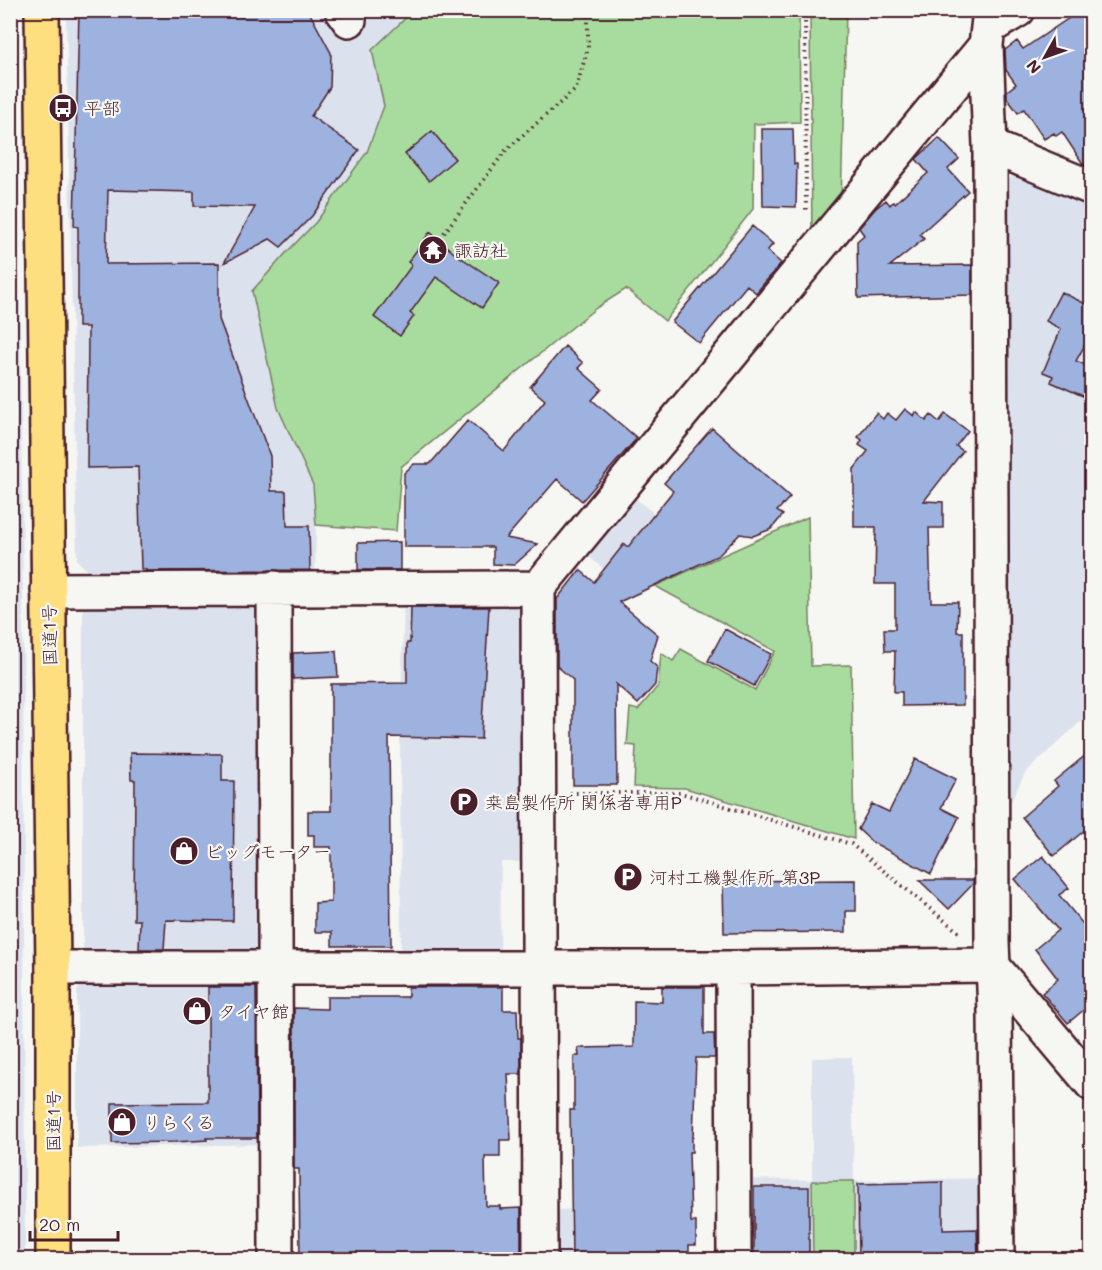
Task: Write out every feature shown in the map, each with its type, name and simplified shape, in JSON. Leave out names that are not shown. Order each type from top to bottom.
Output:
[{"type":"highway","name":"国道1号","points":[[42,10],[53,968],[53,1260]]},
{"type":"street","points":[[540,1260],[538,588],[807,260],[988,28],[1018,10]]},
{"type":"street","points":[[988,28],[992,965],[995,1012],[997,1260]]},
{"type":"street","points":[[990,146],[1092,188]]},
{"type":"street","points":[[274,588],[276,1260]]},
{"type":"street","points":[[48,590],[538,588]]},
{"type":"street","points":[[53,968],[733,968],[992,965]]},
{"type":"street","points":[[992,965],[1092,1084]]},
{"type":"street","points":[[733,968],[734,1260]]},
{"type":"path","points":[[444,233],[506,150],[576,89],[588,48],[588,10]]},
{"type":"path","points":[[805,10],[807,260]]},
{"type":"path","points":[[539,793],[681,793],[851,844],[972,943],[992,965]]},
{"type":"shaded area","points":[[10,11],[17,11],[23,604],[25,1260],[10,1259]]},
{"type":"shaded area","points":[[66,11],[326,11],[344,35],[374,11],[413,11],[372,50],[384,109],[367,152],[316,222],[252,291],[278,408],[313,485],[316,525],[315,578],[93,577],[77,560]]},
{"type":"shaded area","points":[[1020,170],[1091,201],[1092,711],[1025,773],[1002,820],[1001,186]]},
{"type":"shaded area","points":[[629,493],[711,560],[636,596],[582,551]]},
{"type":"shaded area","points":[[404,597],[519,597],[527,607],[528,862],[501,862],[500,957],[401,958],[400,740]]},
{"type":"shaded area","points":[[249,599],[261,610],[263,946],[253,956],[90,959],[83,950],[83,603]]},
{"type":"shaded area","points":[[253,976],[266,992],[266,1144],[77,1148],[77,990],[89,980]]},
{"type":"shaded area","points":[[852,1057],[854,1181],[812,1181],[813,1259],[742,1259],[742,1179],[812,1180],[812,1058]]},
{"type":"shaded area","points":[[990,1178],[990,1259],[854,1259],[854,1181]]},
{"type":"shaded area","points":[[631,1208],[632,1259],[550,1259],[550,1210]]},
{"type":"green space","points":[[413,11],[799,11],[800,122],[754,124],[753,209],[665,321],[626,289],[596,308],[401,467],[396,531],[316,525],[313,485],[278,408],[252,291],[316,222],[367,152],[384,106],[372,50]]},
{"type":"green space","points":[[810,11],[846,11],[841,203],[812,240]]},
{"type":"green space","points":[[808,517],[811,666],[851,665],[854,839],[685,788],[634,787],[636,746],[627,745],[630,708],[638,710],[658,686],[661,653],[673,661],[681,649],[755,690],[775,651],[655,586]]},
{"type":"green space","points":[[812,1181],[854,1181],[854,1259],[813,1259]]},
{"type":"building","points":[[79,10],[308,10],[331,53],[330,87],[311,116],[359,150],[312,216],[281,247],[270,239],[224,263],[255,207],[194,206],[194,192],[108,190],[106,264],[219,263],[219,319],[270,456],[271,491],[286,491],[287,526],[309,526],[310,570],[146,571],[146,569],[141,569],[138,467],[87,468],[88,327],[78,327],[78,227],[74,226]]},
{"type":"building","points":[[1081,10],[1092,10],[1092,168],[1083,164],[1062,132],[1056,136],[1054,133],[1044,139],[1024,109],[1018,113],[1007,98],[1007,91],[1016,84],[1006,70],[1005,50],[1017,41],[1023,49]]},
{"type":"building","points":[[762,129],[793,129],[794,164],[797,164],[796,207],[763,206]]},
{"type":"building","points":[[432,131],[455,159],[429,181],[405,154]]},
{"type":"building","points":[[939,138],[959,159],[948,169],[968,191],[920,234],[924,239],[890,266],[972,265],[972,295],[858,298],[857,241],[864,235],[859,228],[886,200],[890,205],[895,203],[928,173],[916,159]]},
{"type":"building","points":[[752,226],[773,244],[767,251],[781,263],[756,293],[747,285],[699,343],[672,322]]},
{"type":"building","points":[[430,232],[454,253],[499,283],[482,308],[436,277],[410,313],[414,316],[400,336],[374,317],[412,265],[408,262]]},
{"type":"building","points":[[1061,292],[1092,307],[1092,332],[1076,361],[1092,368],[1092,400],[1051,382],[1053,376],[1043,372],[1061,329],[1046,321]]},
{"type":"building","points":[[565,346],[583,363],[578,368],[602,389],[592,400],[637,438],[582,501],[557,479],[506,538],[538,544],[514,565],[493,564],[493,547],[404,547],[404,473],[414,464],[430,464],[468,420],[504,451],[545,400],[530,387]]},
{"type":"building","points":[[905,409],[914,416],[916,412],[926,421],[931,415],[939,422],[945,414],[968,431],[956,446],[963,451],[924,501],[943,502],[943,528],[929,528],[931,602],[958,602],[957,632],[963,632],[963,705],[902,706],[902,692],[894,692],[895,651],[885,651],[884,629],[895,629],[895,584],[875,584],[876,527],[854,527],[854,469],[868,451],[859,445],[862,440],[858,437],[876,413],[883,419],[887,413],[896,420]]},
{"type":"building","points":[[712,428],[790,497],[777,511],[783,515],[771,529],[753,536],[740,534],[719,555],[619,602],[658,635],[650,661],[657,667],[655,685],[638,704],[616,684],[617,785],[573,785],[573,680],[557,666],[557,599],[580,570],[594,582],[624,544],[628,547],[673,491],[664,483]]},
{"type":"building","points":[[400,542],[400,570],[358,570],[358,543]]},
{"type":"building","points":[[411,607],[489,607],[481,739],[389,737],[391,946],[332,946],[332,932],[315,932],[315,903],[331,902],[331,847],[314,847],[314,835],[308,835],[308,811],[331,811],[331,684],[407,683],[407,643],[410,643]]},
{"type":"building","points":[[725,629],[771,654],[754,686],[708,661]]},
{"type":"building","points":[[336,651],[338,677],[293,679],[293,653]]},
{"type":"building","points":[[1092,750],[1092,824],[1054,856],[1022,817],[1058,786],[1054,781]]},
{"type":"building","name":"ビッグモーター","points":[[130,753],[222,754],[222,781],[234,781],[233,921],[166,920],[164,949],[139,949],[140,920],[134,920],[135,780],[131,780]]},
{"type":"building","points":[[915,759],[956,779],[941,808],[959,817],[931,874],[872,842],[858,829],[872,804],[889,812]]},
{"type":"building","points":[[1043,856],[1069,888],[1059,895],[1092,935],[1092,1003],[1068,1023],[1042,993],[1058,979],[1035,949],[1058,930],[1015,879]]},
{"type":"building","points":[[856,880],[856,911],[846,911],[846,932],[724,933],[723,881]]},
{"type":"building","points":[[919,880],[973,880],[973,884],[949,909]]},
{"type":"building","points":[[208,987],[256,987],[257,1138],[112,1143],[112,1103],[208,1102]]},
{"type":"building","points":[[408,987],[503,987],[503,1010],[517,1010],[518,1038],[521,1038],[521,1074],[508,1074],[511,1140],[500,1140],[500,1157],[485,1157],[486,1206],[500,1206],[500,1209],[521,1208],[521,1260],[300,1260],[299,1169],[294,1169],[294,1008],[327,1009],[327,997],[408,997]]},
{"type":"building","points":[[662,987],[704,987],[704,1034],[714,1034],[715,1058],[696,1058],[692,1152],[689,1152],[691,1222],[696,1222],[696,1245],[689,1245],[689,1260],[572,1258],[570,1110],[574,1110],[574,1056],[579,1056],[578,1048],[634,1047],[634,1001],[662,1002]]},
{"type":"building","points":[[943,1182],[943,1230],[977,1229],[978,1260],[859,1260],[858,1184]]},
{"type":"building","points":[[754,1187],[809,1187],[809,1260],[754,1260]]},
{"type":"place","name":"平部","points":[[63,108]]},
{"type":"place","name":"諏訪社","points":[[433,250]]},
{"type":"place","name":"桒島製作所 関係者専用P","points":[[464,802]]},
{"type":"place","name":"ビッグモーター","points":[[184,851]]},
{"type":"place","name":"河村工機製作所 第3P","points":[[628,877]]},
{"type":"place","name":"タイヤ館","points":[[197,1011]]},
{"type":"place","name":"りらくる","points":[[122,1122]]}]
